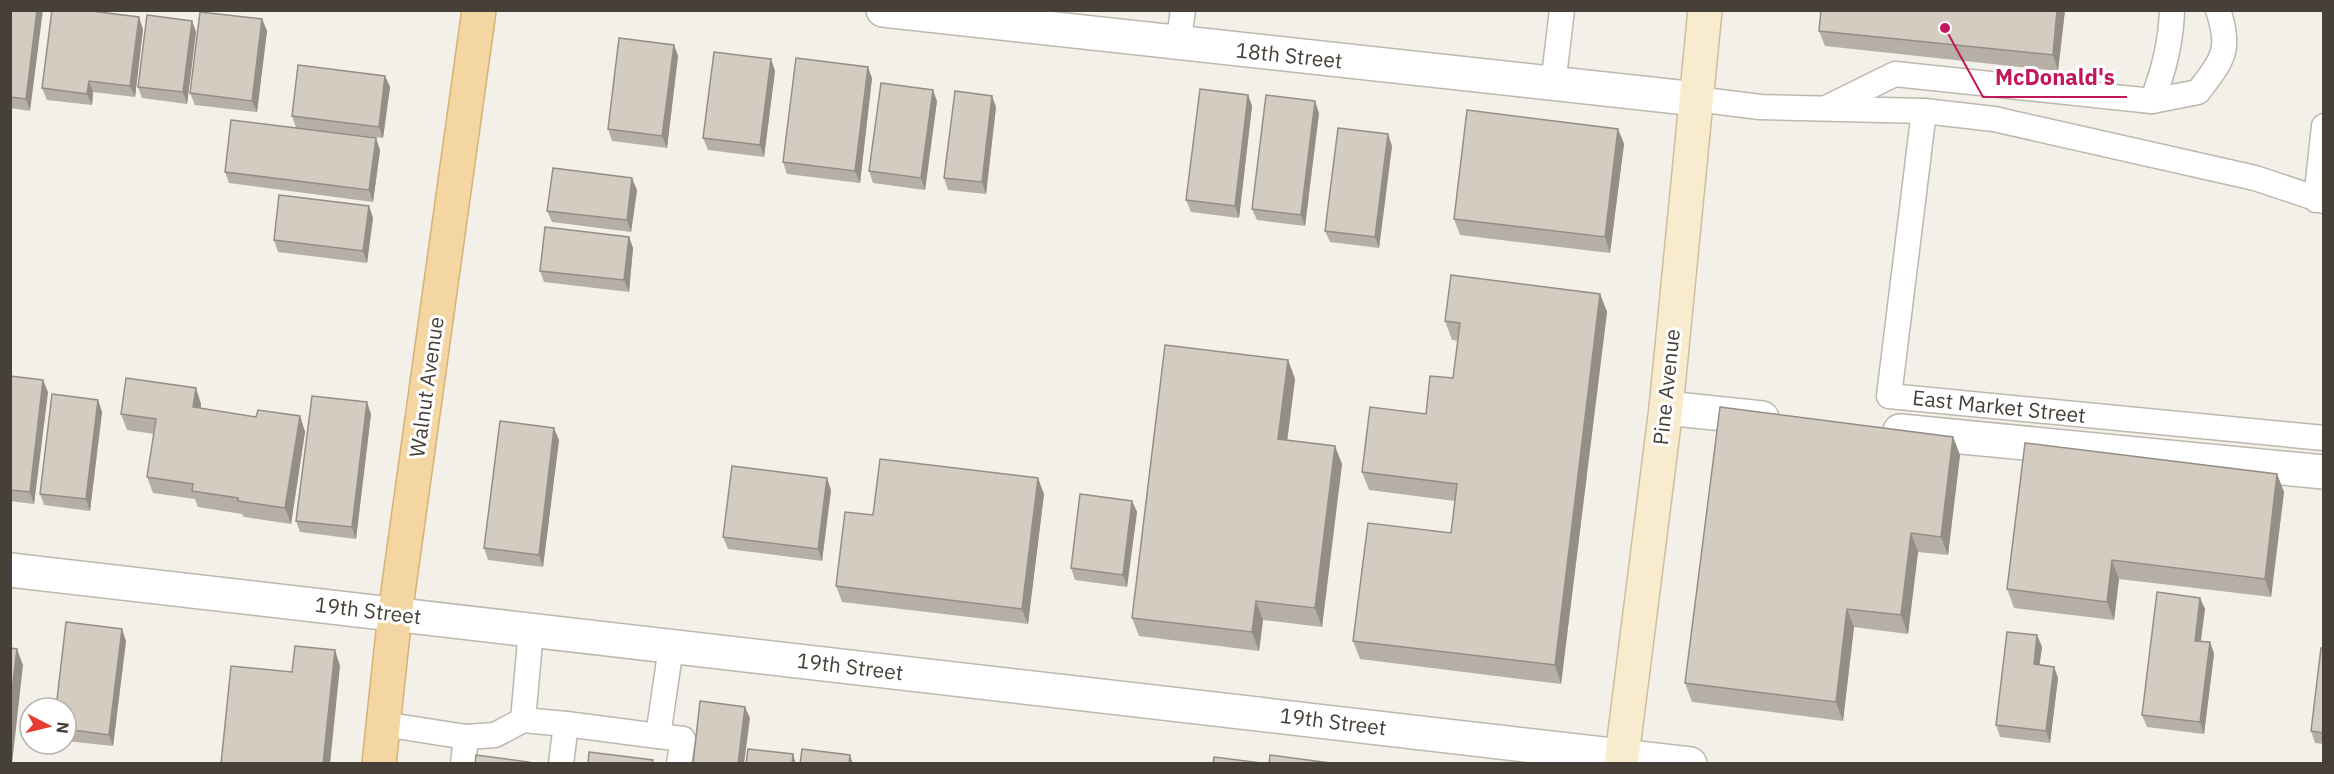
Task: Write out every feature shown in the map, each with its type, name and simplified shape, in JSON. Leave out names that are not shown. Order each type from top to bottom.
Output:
[{"type":"main road","name":"Walnut Avenue","points":[[379,764],[396,614],[479,10]]},
{"type":"main road","name":"Pine Avenue","points":[[1621,759],[1666,408],[1705,10]]},
{"type":"street","name":"18th Street","points":[[883,10],[1696,99]]},
{"type":"street","points":[[1666,408],[1793,421]]},
{"type":"street","name":"East Market Street","points":[[1876,429],[2324,472]]},
{"type":"street","name":"19th Street","points":[[10,570],[1621,759],[1690,764]]},
{"type":"lane","points":[[1178,44],[1183,10]]},
{"type":"lane","points":[[1553,84],[1562,10]]},
{"type":"lane","points":[[2152,101],[2164,70],[2171,35],[2172,10]]},
{"type":"lane","points":[[1826,108],[1895,74],[2152,101],[2198,92],[2222,61],[2225,32],[2218,10]]},
{"type":"lane","points":[[1696,99],[1760,107],[1924,111],[1994,119],[2255,178],[2320,200],[2324,126]]},
{"type":"lane","name":"East Market Street","points":[[1924,111],[1888,396],[2324,438]]},
{"type":"lane","points":[[523,720],[531,630]]},
{"type":"lane","points":[[658,736],[671,646]]},
{"type":"lane","points":[[383,724],[466,737],[495,735],[523,720],[682,739],[680,764]]},
{"type":"lane","points":[[561,764],[566,724]]},
{"type":"lane","points":[[463,764],[466,737]]},
{"type":"building","points":[[10,10],[37,10],[26,99],[10,97]]},
{"type":"building","points":[[52,10],[83,10],[139,17],[130,86],[89,81],[87,94],[42,88]]},
{"type":"building","points":[[1821,10],[2057,10],[2053,55],[1819,31]]},
{"type":"building","points":[[200,12],[262,19],[252,101],[190,93]]},
{"type":"building","points":[[147,15],[192,21],[183,92],[138,87]]},
{"type":"building","points":[[619,38],[674,45],[662,136],[608,129]]},
{"type":"building","points":[[714,52],[771,59],[760,145],[703,138]]},
{"type":"building","points":[[796,58],[868,67],[855,171],[783,162]]},
{"type":"building","points":[[298,65],[385,76],[379,127],[292,116]]},
{"type":"building","points":[[881,83],[933,90],[921,178],[869,171]]},
{"type":"building","points":[[1200,89],[1248,95],[1235,206],[1186,200]]},
{"type":"building","points":[[955,91],[992,96],[982,182],[944,178]]},
{"type":"building","points":[[1266,95],[1315,101],[1301,215],[1252,209]]},
{"type":"building","points":[[1467,110],[1618,129],[1605,237],[1454,219]]},
{"type":"building","points":[[231,120],[376,138],[369,190],[225,172]]},
{"type":"building","points":[[1338,128],[1388,134],[1375,237],[1325,231]]},
{"type":"building","points":[[553,168],[632,178],[627,220],[547,211]]},
{"type":"building","points":[[279,195],[369,206],[363,251],[274,240]]},
{"type":"building","points":[[545,227],[629,237],[624,280],[540,271]]},
{"type":"building","points":[[1451,275],[1600,294],[1555,665],[1353,641],[1368,523],[1451,533],[1457,484],[1362,472],[1370,407],[1426,414],[1430,376],[1453,378],[1460,323],[1445,321]]},
{"type":"building","points":[[1165,345],[1288,360],[1278,439],[1335,446],[1315,608],[1256,601],[1252,632],[1132,618]]},
{"type":"building","points":[[10,376],[43,380],[30,492],[10,490]]},
{"type":"building","points":[[126,378],[196,388],[193,407],[256,417],[258,410],[300,416],[285,508],[192,491],[193,484],[147,477],[156,419],[121,414]]},
{"type":"building","points":[[52,394],[98,400],[86,499],[40,494]]},
{"type":"building","points":[[312,396],[367,402],[352,527],[296,521]]},
{"type":"building","points":[[1720,407],[1953,437],[1941,537],[1911,533],[1901,615],[1847,609],[1836,702],[1685,683]]},
{"type":"building","points":[[500,421],[554,428],[539,555],[484,548]]},
{"type":"building","points":[[2025,443],[2277,474],[2265,579],[2112,560],[2107,602],[2007,589]]},
{"type":"building","points":[[880,459],[1038,478],[1022,609],[836,586],[845,512],[873,515]]},
{"type":"building","points":[[732,466],[827,478],[818,549],[723,537]]},
{"type":"building","points":[[1080,494],[1132,501],[1123,575],[1071,568]]},
{"type":"building","points":[[2157,592],[2200,598],[2195,641],[2210,642],[2200,722],[2142,715]]},
{"type":"building","points":[[66,622],[122,629],[109,735],[78,731],[78,696],[57,696]]},
{"type":"building","points":[[2007,632],[2037,635],[2034,664],[2054,667],[2046,731],[1996,725]]},
{"type":"building","points":[[295,646],[335,650],[323,764],[221,764],[231,666],[292,672]]},
{"type":"building","points":[[10,648],[17,649],[10,707]]},
{"type":"building","points":[[2321,648],[2324,649],[2324,733],[2311,731]]},
{"type":"building","points":[[700,701],[745,707],[738,764],[693,764]]},
{"type":"building","points":[[748,749],[793,754],[792,764],[746,764]]},
{"type":"building","points":[[802,749],[850,755],[849,764],[800,764]]},
{"type":"building","points":[[589,752],[653,760],[652,764],[588,764]]},
{"type":"building","points":[[476,755],[529,762],[528,764],[475,764]]},
{"type":"building","points":[[1270,755],[1338,764],[1269,764]]},
{"type":"building","points":[[1214,757],[1262,763],[1213,764]]},
{"type":"place","name":"McDonald's","points":[[1945,28]]}]
